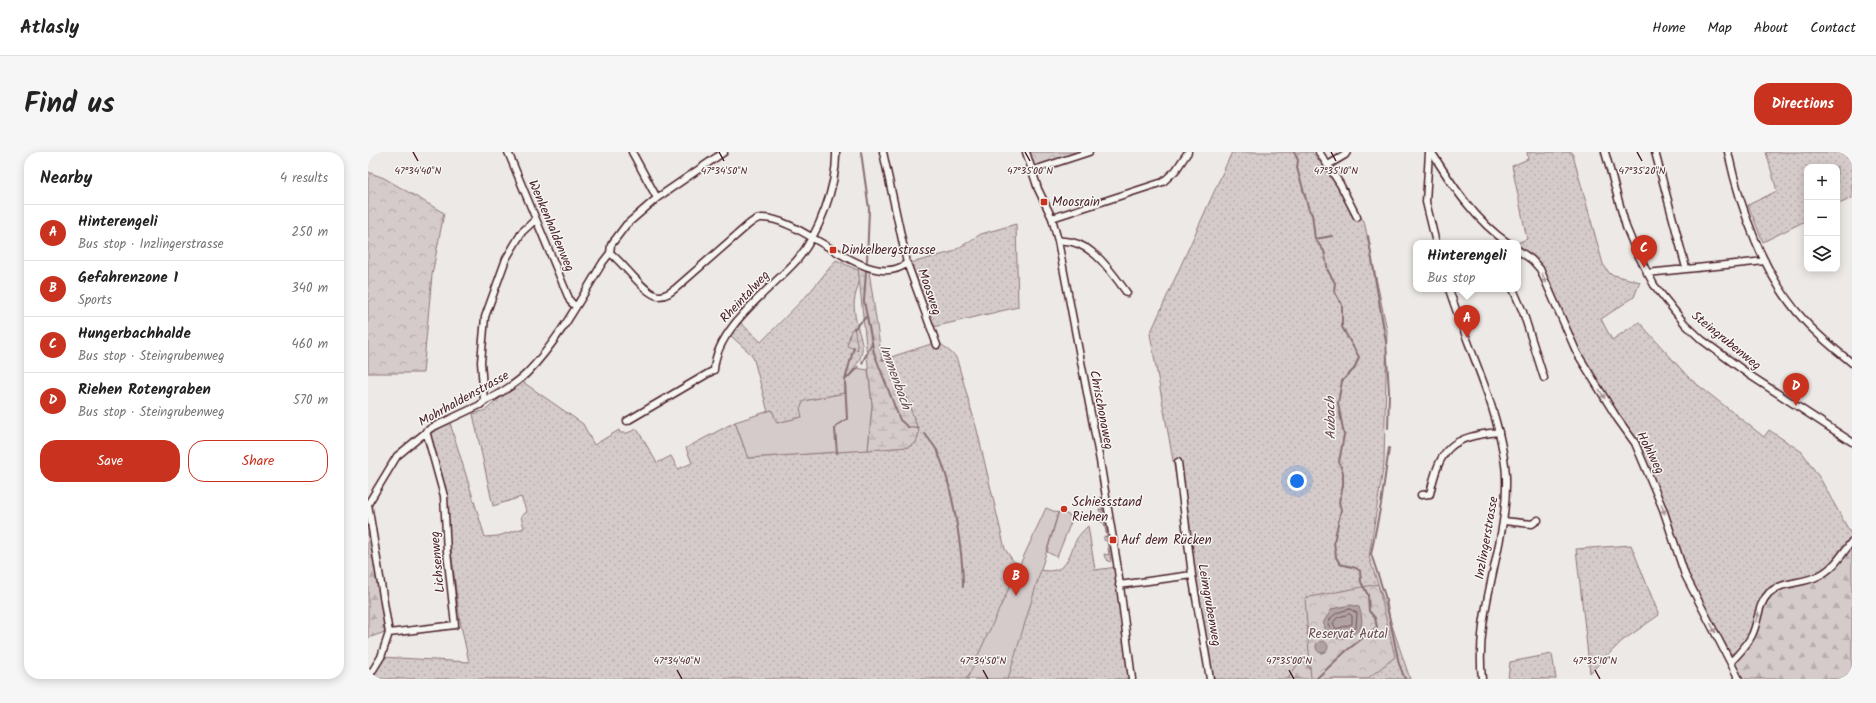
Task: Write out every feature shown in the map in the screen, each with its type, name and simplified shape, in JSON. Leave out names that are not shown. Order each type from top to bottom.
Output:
[{"type":"street","name":"Wenkenhaldenweg","points":[[508,152],[570,301],[575,306]]},
{"type":"street","points":[[632,152],[657,198]]},
{"type":"street","name":"Mohrhaldenstrasse","points":[[368,678],[381,657],[389,633],[368,504],[397,456],[426,431],[480,405],[484,400],[494,396],[520,380],[537,362],[557,336],[610,254],[611,245],[626,225],[657,198],[724,152]]},
{"type":"street","name":"Rheintalweg","points":[[627,421],[714,370],[714,357],[727,332],[798,258],[812,237],[831,191],[835,175],[836,152]]},
{"type":"street","name":"Moosweg","points":[[883,152],[907,263],[937,345]]},
{"type":"street","name":"Chrischonaweg","points":[[1026,152],[1038,189],[1052,218],[1058,241],[1099,456],[1132,679]]},
{"type":"street","points":[[1031,171],[1089,152]]},
{"type":"street","points":[[1052,218],[1163,182],[1176,170],[1188,152]]},
{"type":"street","points":[[1319,152],[1340,184],[1357,217]]},
{"type":"street","points":[[1328,165],[1345,155],[1347,152]]},
{"type":"street","points":[[1429,152],[1434,156],[1457,192],[1494,234],[1503,240]]},
{"type":"street","points":[[1429,152],[1426,202],[1435,240]]},
{"type":"street","name":"Steingrubenweg","points":[[1605,152],[1629,235],[1647,274],[1684,324],[1702,340],[1751,376],[1852,442]]},
{"type":"street","points":[[1655,152],[1686,268]]},
{"type":"street","points":[[1728,152],[1733,175],[1748,220],[1765,261],[1782,292],[1803,320],[1852,363]]},
{"type":"street","points":[[610,254],[624,265],[650,294],[658,296],[669,293],[676,288],[748,224],[760,218],[774,220],[812,237],[862,265],[882,269],[895,269],[907,263]]},
{"type":"street","points":[[484,400],[482,362],[485,317],[506,259],[522,232],[535,220]]},
{"type":"street","points":[[1494,234],[1496,240]]},
{"type":"street","points":[[1058,241],[1066,240],[1088,248],[1107,267],[1128,293]]},
{"type":"street","name":"Hohlweg","points":[[1521,252],[1532,260],[1540,269],[1577,353],[1617,418],[1635,443],[1663,509],[1685,575],[1739,679]]},
{"type":"street","points":[[1647,274],[1686,268],[1765,261]]},
{"type":"street","name":"Inzlingerstrasse","points":[[1450,292],[1499,432],[1506,476],[1504,520],[1490,585],[1485,618],[1481,654],[1482,679]]},
{"type":"street","points":[[1514,292],[1523,312],[1544,378]]},
{"type":"street","name":"Lichsenweg","points":[[389,633],[455,625],[447,552],[444,496],[426,431]]},
{"type":"street","points":[[1421,495],[1430,494],[1437,464],[1458,442],[1469,436],[1499,432]]},
{"type":"street","name":"Leimgrubenweg","points":[[1178,462],[1192,575],[1210,679]]},
{"type":"street","points":[[1504,520],[1532,524],[1538,520]]},
{"type":"street","points":[[1731,662],[1748,643],[1753,634],[1761,604],[1769,594],[1779,587],[1819,576],[1834,566],[1852,541]]},
{"type":"street","points":[[1119,585],[1192,575]]},
{"type":"green space","points":[[1028,152],[1081,152],[1033,168]]},
{"type":"green space","points":[[1232,152],[1312,152],[1364,221],[1387,330],[1384,463],[1369,557],[1410,679],[1324,679],[1300,660],[1288,679],[1213,679],[1150,334]]},
{"type":"green space","points":[[1527,152],[1572,152],[1603,264],[1610,274],[1640,282],[1634,297],[1601,319],[1612,340],[1639,322],[1689,378],[1764,437],[1769,430],[1802,452],[1821,480],[1852,536],[1852,539],[1833,563],[1751,631],[1744,645],[1731,654],[1687,575],[1640,450],[1585,366],[1542,271],[1521,251],[1521,241],[1527,239],[1512,166],[1528,159]]},
{"type":"green space","points":[[1766,152],[1850,152],[1852,154],[1852,198],[1840,204],[1840,164],[1804,164],[1804,222],[1763,242],[1748,205],[1777,191]]},
{"type":"green space","points":[[368,172],[384,178],[444,213],[432,275],[423,373],[368,373]]},
{"type":"green space","points":[[1016,224],[1018,307],[933,327],[911,263],[952,252],[981,234]]},
{"type":"green space","points":[[836,260],[862,272],[854,301],[855,318],[862,344],[860,359],[845,380],[845,393],[804,401],[802,417],[777,423],[768,412],[751,354],[730,335],[741,323],[761,342],[810,292]]},
{"type":"green space","points":[[858,267],[869,271],[882,360],[893,362],[919,432],[916,443],[908,447],[868,450],[872,405]]},
{"type":"green space","points":[[854,327],[858,350],[847,346],[851,331]]},
{"type":"green space","points":[[934,343],[941,344],[955,356],[957,360],[977,430],[1005,549],[1013,561],[1045,571],[1053,571],[1060,568],[1070,555],[1081,533],[1088,526],[1095,570],[1117,567],[1131,679],[370,679],[381,657],[469,662],[460,621],[444,486],[431,433],[450,423],[485,537],[498,536],[524,528],[521,516],[527,512],[521,497],[493,506],[473,414],[486,410],[520,380],[583,424],[594,445],[619,430],[620,433],[627,433],[637,429],[657,463],[671,456],[678,469],[692,463],[686,448],[735,422],[748,458],[908,447],[916,443],[919,432],[893,362],[882,360]]},
{"type":"green space","points":[[856,368],[868,370],[872,405],[868,450],[748,458],[735,422],[772,410],[777,423],[802,417],[800,408],[804,401],[845,393],[845,380]]},
{"type":"green space","points":[[1101,497],[1111,561],[1109,562],[1105,558],[1104,554],[1109,555],[1107,541],[1104,540],[1104,536],[1107,537],[1104,523],[1101,522],[1101,519],[1104,520],[1103,513],[1100,512],[1099,509],[1102,510],[1102,506],[1097,504],[1097,501]]},
{"type":"green space","points":[[1046,508],[1058,513],[1008,679],[967,679]]},
{"type":"green space","points":[[1059,511],[1073,517],[1057,557],[1047,552]]},
{"type":"green space","points":[[368,518],[385,632],[368,638]]},
{"type":"green space","points":[[1852,544],[1852,679],[1741,679],[1734,664],[1769,596],[1776,590],[1817,578]]},
{"type":"green space","points":[[1631,545],[1659,615],[1622,641],[1590,673],[1576,549]]},
{"type":"green space","name":"Reservat Autal","points":[[1378,584],[1395,657],[1367,679],[1311,679],[1305,598]]},
{"type":"green space","points":[[1552,654],[1556,679],[1508,679],[1510,662]]},
{"type":"green space","points":[[1300,660],[1324,679],[1288,679]]},
{"type":"water","points":[[1350,605],[1359,607],[1362,624],[1359,629],[1347,637],[1338,639],[1330,637],[1323,623],[1332,609]]},
{"type":"water","points":[[1320,641],[1324,641],[1328,647],[1324,653],[1320,653],[1316,649],[1316,645]]},
{"type":"waterway","name":"Immenbach","points":[[861,152],[869,209],[867,261]]},
{"type":"waterway","name":"Aubach","points":[[1294,152],[1298,160],[1297,168],[1309,210],[1312,214],[1315,239],[1324,251],[1328,271],[1335,283],[1334,291],[1342,305],[1342,327],[1359,357],[1354,369],[1342,381],[1338,403],[1344,435],[1339,462],[1343,472],[1343,486],[1339,502],[1341,510],[1334,542],[1336,557],[1340,564],[1356,568],[1360,571],[1361,582],[1368,595],[1369,611],[1375,618],[1377,627],[1346,651],[1316,679]]},
{"type":"waterway","points":[[1315,239],[1332,236]]},
{"type":"waterway","name":"Aubach","points":[[1368,236],[1386,342],[1389,392],[1388,428]]},
{"type":"waterway","name":"Immenbach","points":[[866,271],[864,301],[874,353],[900,420],[908,427],[919,428]]},
{"type":"waterway","points":[[854,329],[867,316]]},
{"type":"waterway","points":[[862,363],[872,343]]},
{"type":"waterway","points":[[837,453],[835,429],[837,425],[847,419],[845,380],[854,347]]},
{"type":"waterway","points":[[846,379],[858,367]]},
{"type":"waterway","name":"Immenbach","points":[[925,434],[936,449],[942,462],[952,497],[959,536],[963,587]]},
{"type":"waterway","name":"Aubach","points":[[1389,448],[1381,504],[1371,554],[1385,596],[1399,664],[1405,679]]},
{"type":"place","name":"Moosrain","points":[[1044,202]]},
{"type":"place","name":"Dinkelbergstrasse","points":[[833,250]]},
{"type":"place","name":"Hungerbachhalde","points":[[1644,268]]},
{"type":"place","name":"Hinterengeli","points":[[1467,338]]},
{"type":"place","name":"Riehen Rotengraben","points":[[1796,406]]},
{"type":"place","name":"Schiessstand Riehen","points":[[1064,509]]},
{"type":"place","name":"Auf dem Rücken","points":[[1113,540]]},
{"type":"place","name":"Gefahrenzone 1","points":[[1016,596]]}]
